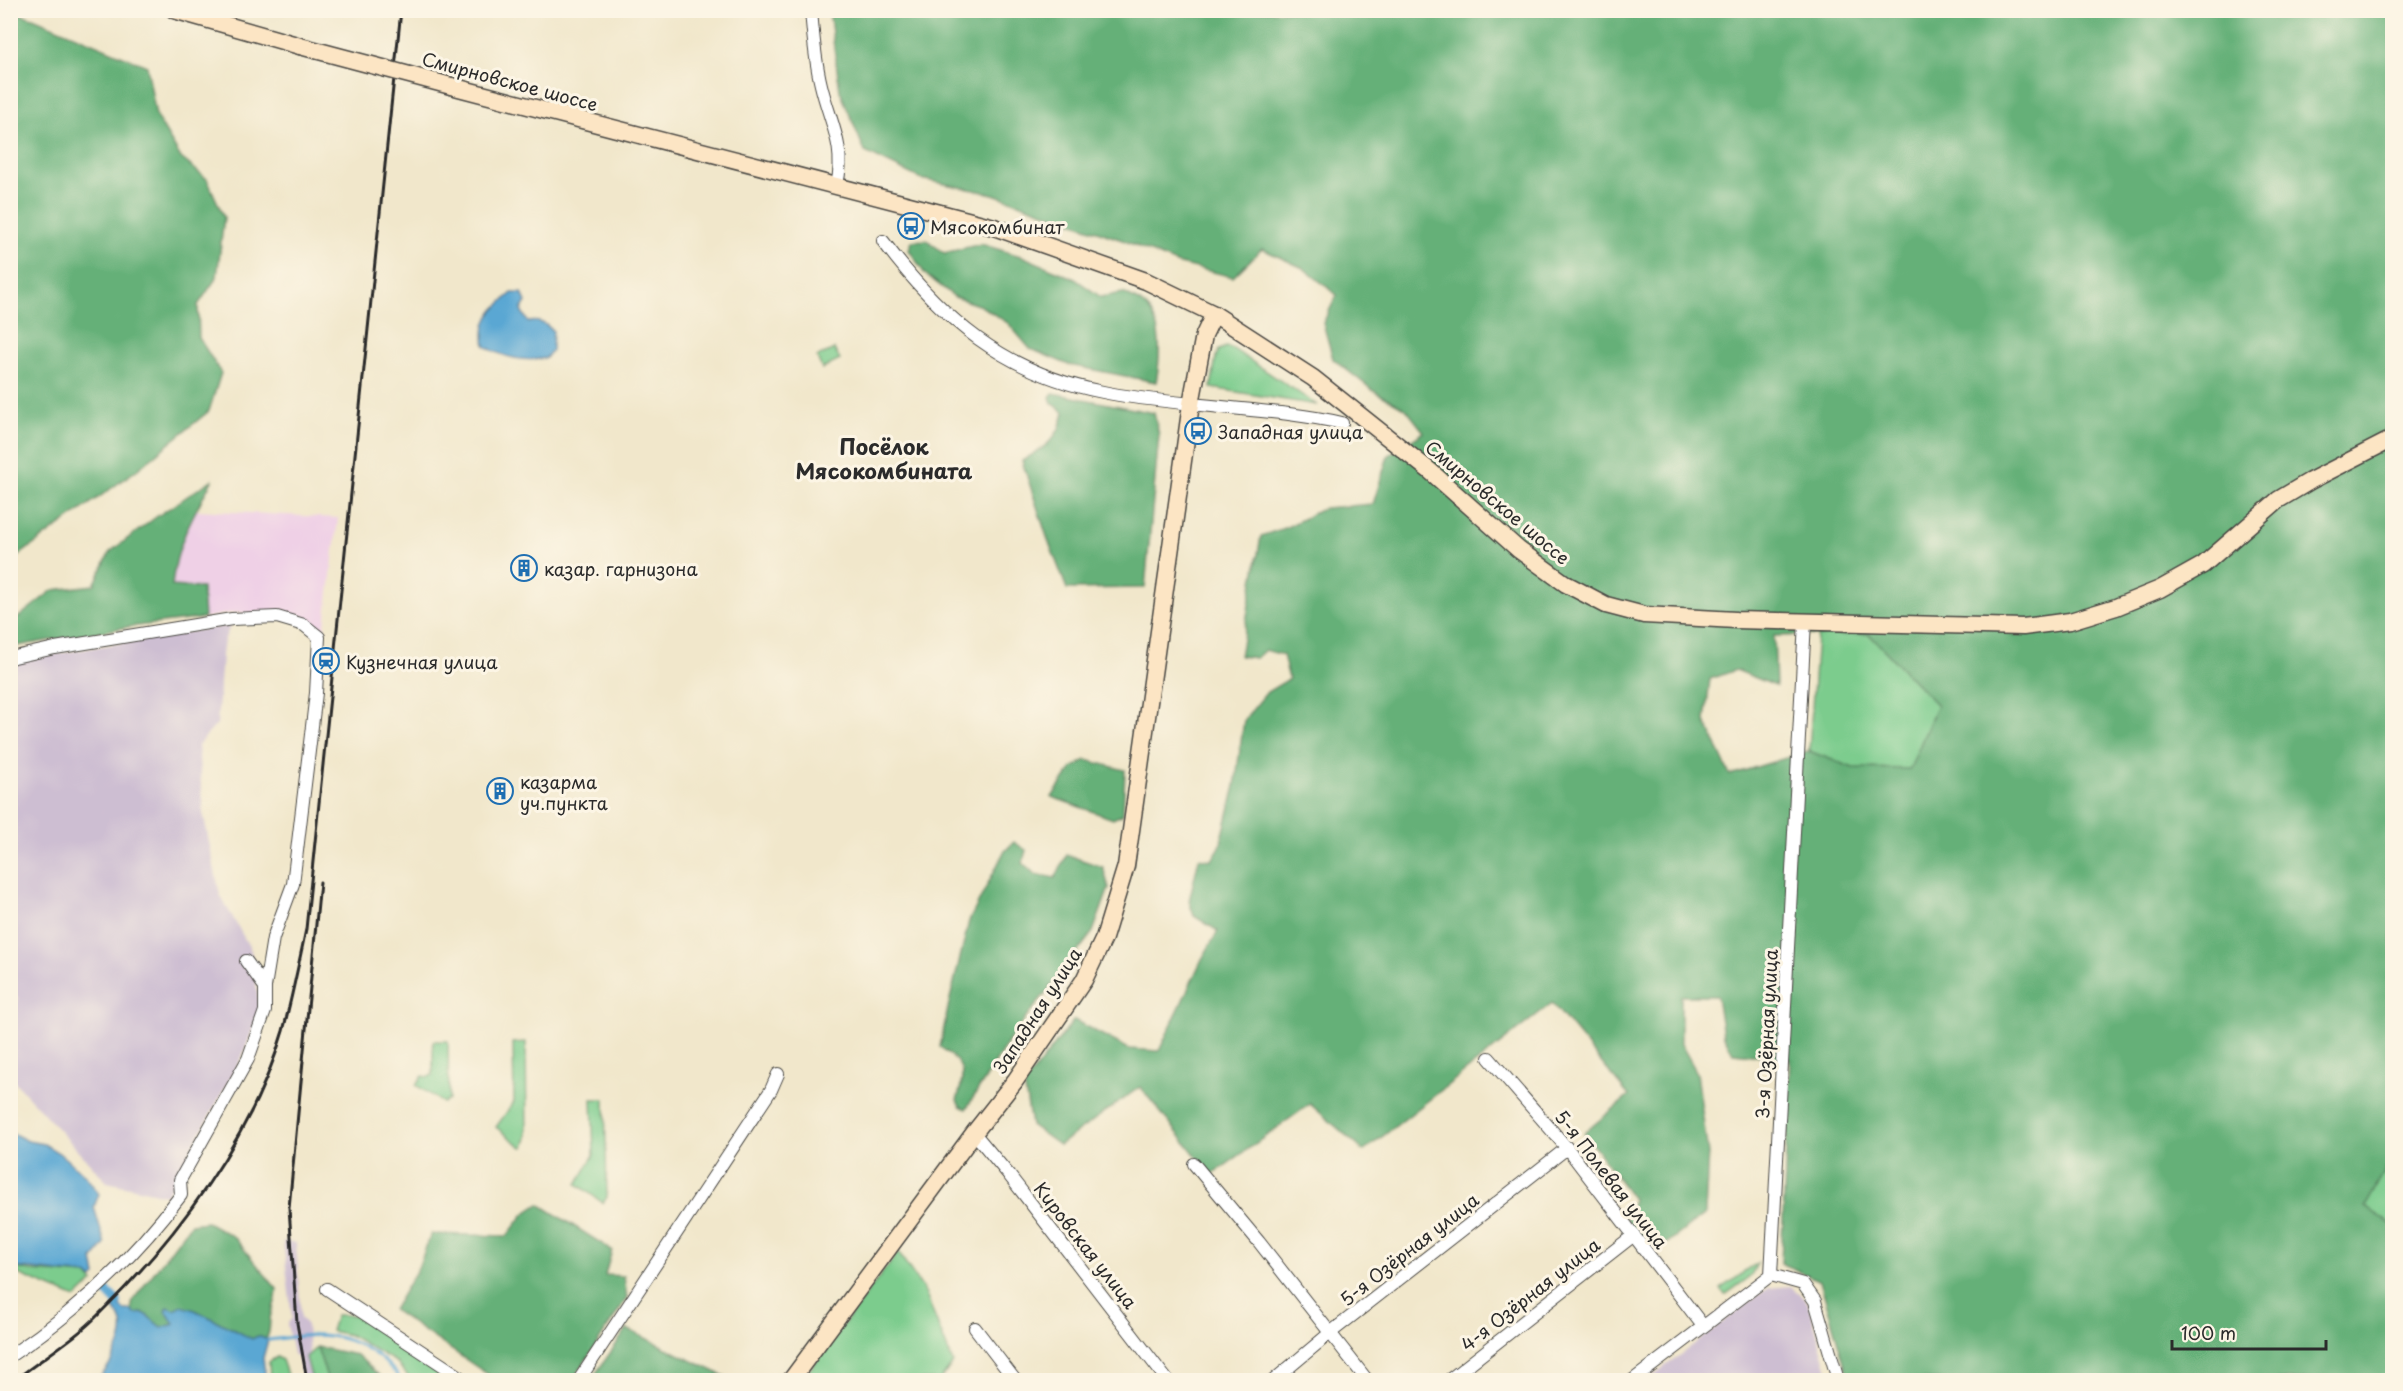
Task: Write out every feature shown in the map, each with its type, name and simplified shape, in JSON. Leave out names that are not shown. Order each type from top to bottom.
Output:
[{"type":"main road","name":"Смирновское шоссе","points":[[174,10],[451,86],[994,227],[1146,281],[1214,314],[1313,378],[1403,448],[1519,550],[1566,584],[1606,605],[1644,615],[2023,627],[2070,621],[2116,607],[2160,589],[2203,565],[2278,500],[2392,439]]},
{"type":"main road","name":"Западная улица","points":[[791,1380],[1015,1081],[1084,980],[1113,914],[1126,866],[1191,404],[1204,335],[1214,314]]},
{"type":"street","points":[[811,10],[821,84],[840,148],[842,167],[837,185]]},
{"type":"street","points":[[883,241],[907,272],[946,315],[1004,356],[1050,377],[1102,392],[1191,404],[1304,414],[1342,423]]},
{"type":"street","points":[[10,658],[55,648],[232,619],[277,617],[304,625],[319,637],[316,693],[293,884],[273,938],[265,987],[266,1011],[248,1059],[180,1180],[186,1198],[107,1279],[64,1318],[10,1356]]},
{"type":"street","name":"3-я Озёрная улица","points":[[1771,1275],[1805,621]]},
{"type":"street","points":[[246,961],[265,987]]},
{"type":"street","name":"5-я Полевая улица","points":[[1489,1058],[1567,1148],[1703,1326]]},
{"type":"street","points":[[579,1380],[771,1090],[778,1074]]},
{"type":"street","name":"Кировская улица","points":[[974,1133],[1010,1175],[1167,1380]]},
{"type":"street","name":"5-я Озёрная улица","points":[[1274,1380],[1330,1333],[1567,1148]]},
{"type":"street","points":[[1194,1164],[1367,1380]]},
{"type":"street","name":"4-я Озёрная улица","points":[[1449,1380],[1634,1236]]},
{"type":"street","points":[[1633,1380],[1771,1275],[1803,1284],[1815,1301],[1838,1380]]},
{"type":"street","points":[[327,1289],[465,1380]]},
{"type":"street","points":[[975,1328],[1015,1380]]},
{"type":"shaded area","points":[[196,510],[338,518],[324,633],[307,619],[288,613],[232,613],[204,618],[204,603],[172,587],[174,561],[188,523]]},
{"type":"shaded area","points":[[231,625],[224,640],[217,724],[198,745],[203,813],[220,895],[251,950],[260,1011],[242,1057],[166,1195],[107,1182],[11,1078],[11,1017],[18,999],[11,991],[11,664],[55,654]]},
{"type":"shaded area","points":[[283,1241],[296,1243],[301,1318],[307,1325],[309,1353],[306,1357],[312,1380],[303,1380],[298,1358],[293,1354],[287,1324],[292,1318]]},
{"type":"shaded area","points":[[1791,1286],[1808,1303],[1831,1380],[1647,1380],[1768,1288]]},
{"type":"green space","points":[[11,11],[147,66],[156,116],[181,158],[207,179],[224,217],[217,277],[198,305],[199,338],[221,373],[209,411],[138,469],[11,561]]},
{"type":"green space","points":[[829,11],[2392,11],[2392,1159],[2365,1207],[2392,1225],[2392,1380],[1849,1380],[1820,1281],[1781,1263],[1790,1059],[1733,1053],[1723,1035],[1717,996],[1681,996],[1681,1044],[1697,1073],[1708,1154],[1705,1214],[1658,1250],[1626,1220],[1633,1199],[1584,1133],[1629,1096],[1552,1003],[1364,1151],[1310,1104],[1212,1175],[1140,1087],[1059,1145],[1031,1125],[1024,1084],[1074,1020],[1129,1049],[1159,1051],[1202,959],[1218,931],[1194,916],[1189,901],[1199,858],[1212,860],[1220,847],[1235,786],[1244,720],[1267,692],[1289,679],[1283,655],[1265,650],[1256,658],[1240,656],[1261,536],[1287,527],[1324,508],[1373,504],[1388,456],[1424,432],[1406,409],[1374,391],[1333,359],[1323,323],[1337,295],[1303,268],[1262,249],[1233,277],[1176,263],[1125,241],[993,194],[921,179],[865,152],[840,91]],"holes":[[[1869,634],[1937,705],[1910,769],[1853,768],[1809,751],[1730,775],[1705,721],[1710,679],[1736,670],[1776,686],[1774,636]]]},
{"type":"green space","points":[[927,240],[944,253],[981,244],[1024,257],[1075,279],[1101,297],[1123,293],[1144,305],[1155,320],[1158,330],[1159,363],[1156,382],[1069,365],[1030,349],[1008,323],[981,306],[955,297],[925,274],[909,250],[912,241]]},
{"type":"green space","points":[[1226,347],[1233,349],[1317,405],[1211,388],[1216,357],[1219,350]]},
{"type":"green space","points":[[834,349],[840,360],[822,369],[817,357]]},
{"type":"green space","points":[[1053,393],[1154,413],[1159,435],[1145,588],[1067,589],[1022,461],[1050,442],[1059,430],[1064,412],[1052,403],[1050,397]]},
{"type":"green space","points":[[213,479],[181,543],[172,586],[202,588],[204,618],[128,627],[11,647],[11,623],[53,590],[94,585],[110,552],[156,517]]},
{"type":"green space","points":[[1869,634],[1937,705],[1910,769],[1853,768],[1809,751],[1817,636]]},
{"type":"green space","points":[[1086,760],[1125,770],[1123,814],[1113,819],[1052,797],[1072,768]]},
{"type":"green space","points":[[1014,842],[1026,850],[1023,863],[1035,874],[1055,878],[1067,855],[1103,867],[1109,888],[1093,932],[1012,1036],[966,1109],[960,1106],[957,1100],[962,1082],[959,1064],[940,1047],[969,921],[1004,852]]},
{"type":"green space","points":[[433,1041],[448,1041],[449,1100],[443,1103],[416,1085],[423,1076],[433,1075]]},
{"type":"green space","points":[[526,1042],[527,1138],[522,1147],[496,1127],[514,1102],[513,1043]]},
{"type":"green space","points":[[592,1099],[605,1099],[607,1197],[603,1203],[577,1184],[594,1155]]},
{"type":"green space","points":[[2392,1159],[2392,1225],[2365,1207]]},
{"type":"green space","points":[[539,1204],[612,1250],[605,1275],[624,1276],[627,1298],[573,1380],[496,1380],[393,1310],[418,1268],[431,1234],[507,1236],[524,1214]]},
{"type":"green space","points":[[207,1222],[234,1237],[277,1289],[266,1339],[258,1336],[252,1339],[195,1310],[167,1311],[174,1324],[162,1328],[144,1313],[135,1314],[131,1310],[133,1300],[191,1224]]},
{"type":"green space","points":[[898,1252],[924,1290],[953,1363],[940,1380],[802,1380]]},
{"type":"green space","points":[[1757,1263],[1751,1276],[1725,1295],[1721,1289]]},
{"type":"green space","points":[[11,1267],[30,1271],[87,1275],[93,1282],[76,1298],[16,1273],[11,1275]]},
{"type":"green space","points":[[336,1315],[356,1315],[450,1380],[411,1380],[396,1362],[350,1335],[331,1331]]},
{"type":"green space","points":[[627,1329],[732,1380],[591,1380]]},
{"type":"green space","points":[[317,1347],[328,1380],[312,1380],[306,1357]]},
{"type":"green space","points":[[317,1347],[357,1355],[384,1380],[328,1380]]},
{"type":"green space","points":[[277,1357],[282,1360],[289,1380],[270,1380],[269,1362]]},
{"type":"water","points":[[512,293],[522,293],[526,302],[521,310],[528,322],[542,323],[553,331],[552,350],[546,358],[530,360],[514,358],[499,354],[485,346],[486,321]]},
{"type":"water","points":[[10,1132],[28,1141],[44,1144],[59,1153],[85,1175],[99,1194],[94,1207],[105,1244],[93,1259],[96,1276],[92,1279],[87,1275],[11,1267]]},
{"type":"water","points":[[117,1302],[124,1310],[131,1310],[135,1314],[144,1313],[162,1328],[174,1324],[166,1311],[168,1307],[175,1310],[182,1306],[195,1310],[252,1339],[258,1336],[268,1340],[263,1358],[266,1380],[96,1380],[110,1363],[121,1338],[120,1317],[113,1307]]},
{"type":"waterway","points":[[107,1292],[117,1302]]},
{"type":"waterway","points":[[268,1340],[315,1335],[351,1341],[361,1345],[388,1364],[401,1380]]},
{"type":"railway","points":[[11,1380],[53,1352],[90,1322],[156,1253],[183,1219],[209,1184],[232,1147],[252,1109],[283,1031],[306,929],[401,10]]},
{"type":"railway","points":[[307,1380],[297,1323],[289,1208],[320,882]]},
{"type":"place","name":"Мясокомбинат","points":[[911,226]]},
{"type":"place","name":"Западная улица","points":[[1198,431]]},
{"type":"place","name":"казар. гарнизона","points":[[524,568]]},
{"type":"place","name":"Кузнечная улица","points":[[326,661]]},
{"type":"place","name":"казарма уч.пункта","points":[[500,791]]},
{"type":"district","name":"Посёлок Мясокомбината","points":[[884,458]]}]
